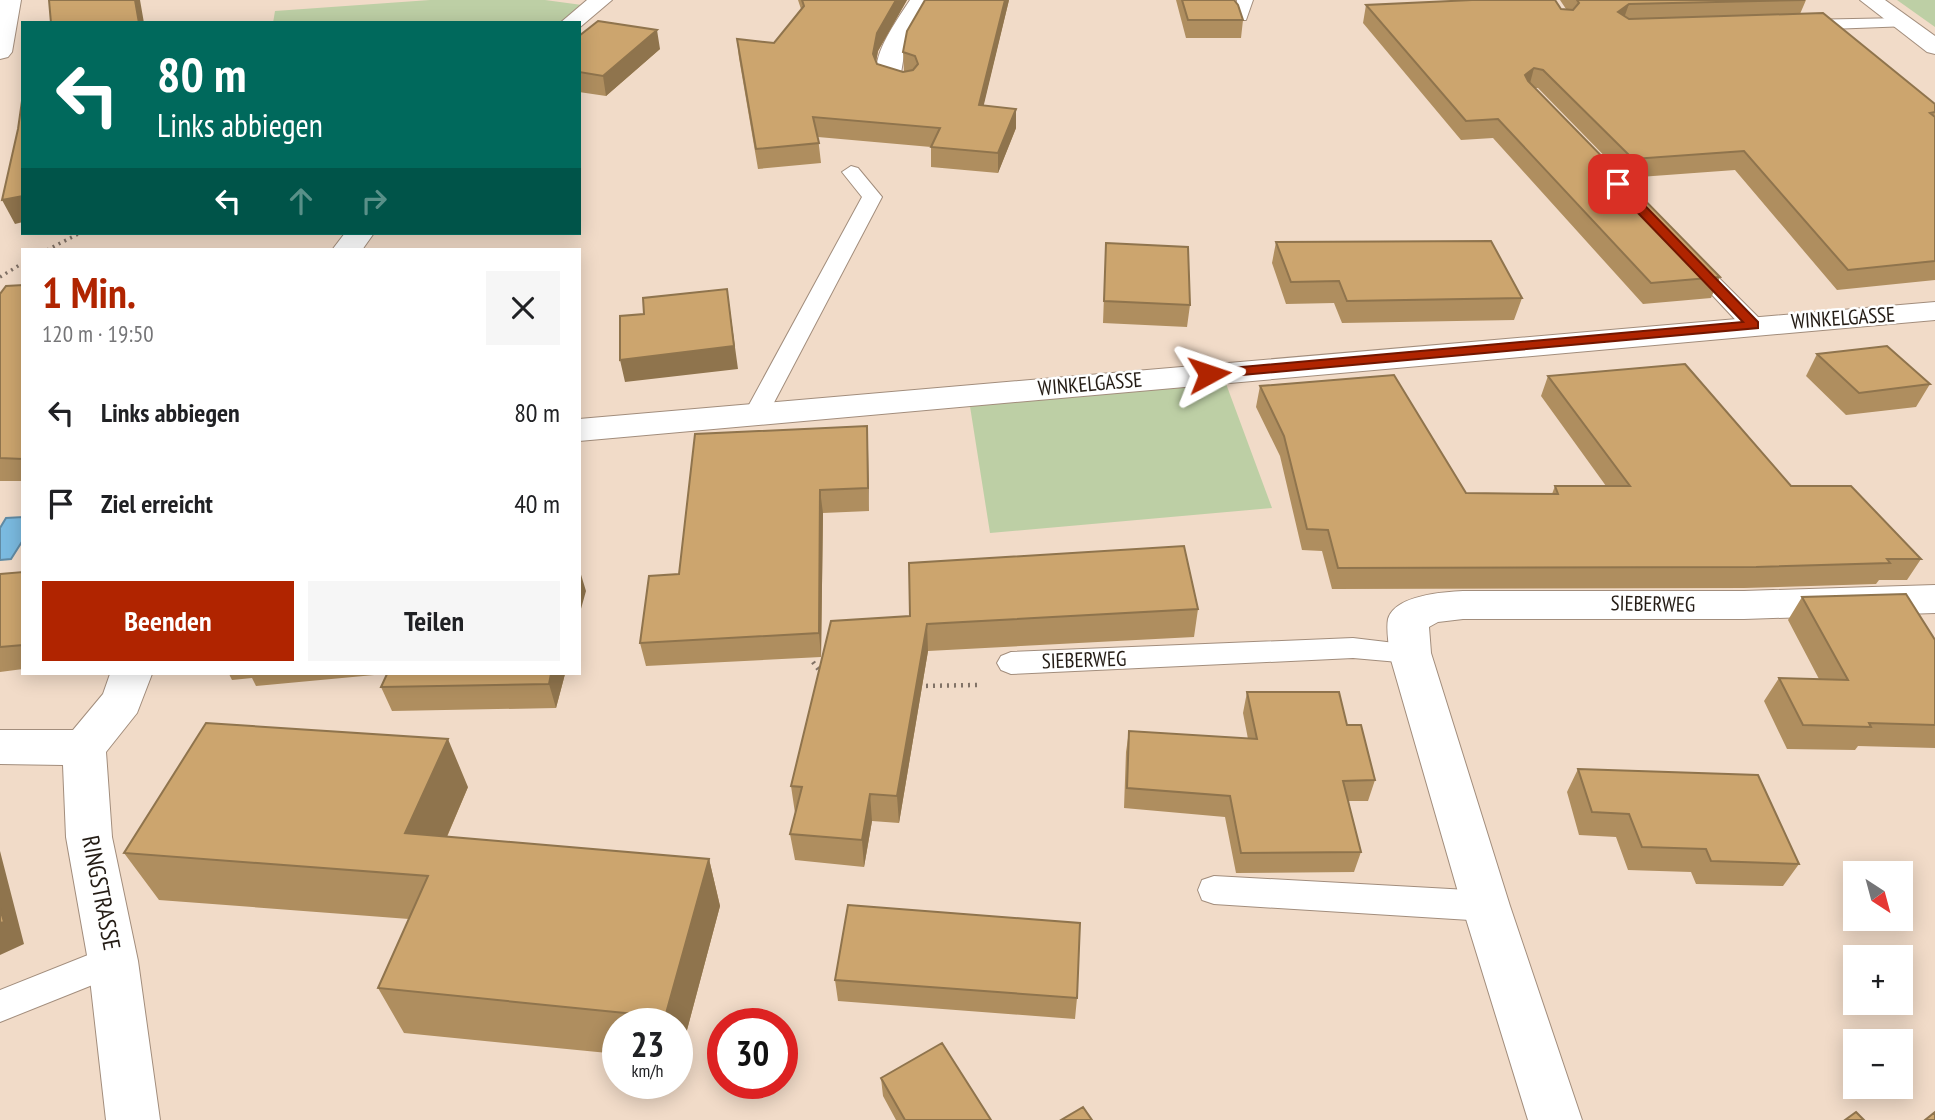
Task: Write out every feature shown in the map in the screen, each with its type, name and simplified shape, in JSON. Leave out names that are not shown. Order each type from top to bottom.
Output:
[{"type":"street","points":[[0,52],[10,0]]},
{"type":"street","points":[[574,21],[601,0]]},
{"type":"street","points":[[904,80],[889,77],[886,69],[893,50],[922,0]]},
{"type":"street","points":[[1871,0],[1935,47]]},
{"type":"street","name":"WINKELGASSE","points":[[581,430],[1935,311]]},
{"type":"street","name":"SIEBERWEG","points":[[1555,1120],[1486,906],[1410,653],[1408,620],[1430,608],[1452,606],[1615,603],[1744,605],[1935,599]]},
{"type":"street","points":[[0,747],[84,748],[122,701],[131,675]]},
{"type":"street","name":"RINGSTRASSE","points":[[84,748],[89,837],[113,961],[133,1120]]},
{"type":"lane","points":[[1241,17],[1245,0]]},
{"type":"lane","points":[[1790,26],[1903,23]]},
{"type":"lane","points":[[756,414],[872,197],[851,172]]},
{"type":"lane","points":[[1676,244],[1753,325]]},
{"type":"lane","name":"SIEBERWEG","points":[[1011,663],[1353,648],[1410,653]]},
{"type":"lane","points":[[1214,890],[1486,906]]},
{"type":"lane","points":[[0,1006],[113,961]]},
{"type":"path","points":[[51,248],[76,235]]},
{"type":"path","points":[[0,277],[21,264]]},
{"type":"green space","points":[[430,0],[545,0],[582,5],[562,21],[273,21],[275,11]]},
{"type":"green space","points":[[1897,0],[1935,0],[1935,27]]},
{"type":"green space","points":[[1225,381],[1272,508],[990,533],[969,400]]},
{"type":"water","points":[[21,517],[21,543],[11,559],[0,560],[0,528],[6,518]]},
{"type":"building","points":[[49,0],[135,0],[139,21],[51,21]]},
{"type":"building","points":[[802,0],[896,0],[877,33],[873,54],[877,64],[903,72],[913,70],[918,64],[915,56],[903,52],[907,31],[925,0],[1005,0],[979,105],[1016,109],[998,153],[931,147],[940,128],[813,117],[819,143],[756,149],[737,39],[774,43],[804,6]]},
{"type":"building","points":[[1182,0],[1234,0],[1243,20],[1188,20]]},
{"type":"building","points":[[1472,0],[1555,0],[1561,9],[1573,10],[1579,3],[1577,0],[1805,0],[1629,4],[1618,12],[1629,19],[1823,13],[1935,104],[1935,112],[1930,113],[1935,117],[1935,261],[1848,270],[1744,151],[1633,159],[1543,70],[1534,68],[1525,75],[1528,81],[1720,277],[1651,283],[1498,119],[1466,121],[1366,5]]},
{"type":"building","points":[[598,21],[657,30],[603,76],[581,72],[581,34]]},
{"type":"building","points":[[21,108],[21,196],[2,200]]},
{"type":"building","points":[[1491,241],[1522,298],[1347,301],[1339,281],[1291,282],[1276,242]]},
{"type":"building","points":[[1106,243],[1188,247],[1190,305],[1104,301]]},
{"type":"building","points":[[21,285],[21,459],[0,458],[0,294],[6,286]]},
{"type":"building","points":[[727,289],[734,346],[620,360],[620,316],[644,314],[643,298]]},
{"type":"building","points":[[1887,346],[1930,384],[1859,393],[1817,354]]},
{"type":"building","points":[[1685,364],[1791,486],[1851,486],[1921,559],[1887,559],[1890,563],[1756,567],[1338,568],[1328,530],[1307,529],[1284,436],[1260,386],[1394,375],[1466,493],[1558,494],[1555,486],[1630,486],[1548,376]]},
{"type":"building","points":[[867,426],[868,488],[820,490],[819,633],[640,643],[649,576],[679,574],[695,434]]},
{"type":"building","points":[[1184,546],[1198,609],[927,624],[897,796],[870,794],[862,840],[790,834],[802,787],[791,786],[831,621],[910,616],[909,563]]},
{"type":"building","points":[[21,572],[21,645],[0,647],[0,574]]},
{"type":"building","points":[[1906,594],[1935,640],[1935,725],[1803,725],[1779,678],[1848,680],[1802,597]]},
{"type":"building","points":[[387,675],[551,675],[549,684],[381,687]]},
{"type":"building","points":[[1247,692],[1339,692],[1347,725],[1361,725],[1375,780],[1343,781],[1361,852],[1241,853],[1230,796],[1127,788],[1129,731],[1257,739]]},
{"type":"building","points":[[206,723],[448,739],[405,833],[709,859],[668,1008],[602,1008],[602,1011],[378,988],[428,876],[124,853]]},
{"type":"building","points":[[1578,769],[1758,775],[1799,864],[1711,861],[1706,849],[1642,847],[1629,814],[1592,812]]},
{"type":"building","points":[[848,905],[1080,923],[1077,998],[835,980]]},
{"type":"building","points":[[942,1043],[991,1120],[905,1120],[881,1078]]},
{"type":"building","points":[[1083,1107],[1092,1120],[1061,1120]]},
{"type":"building","points":[[1856,1112],[1864,1120],[1845,1120]]},
{"type":"building","points":[[1935,1112],[1935,1120],[1925,1120]]},
{"type":"route","points":[[1209,374],[1753,325],[1618,184]]}]
